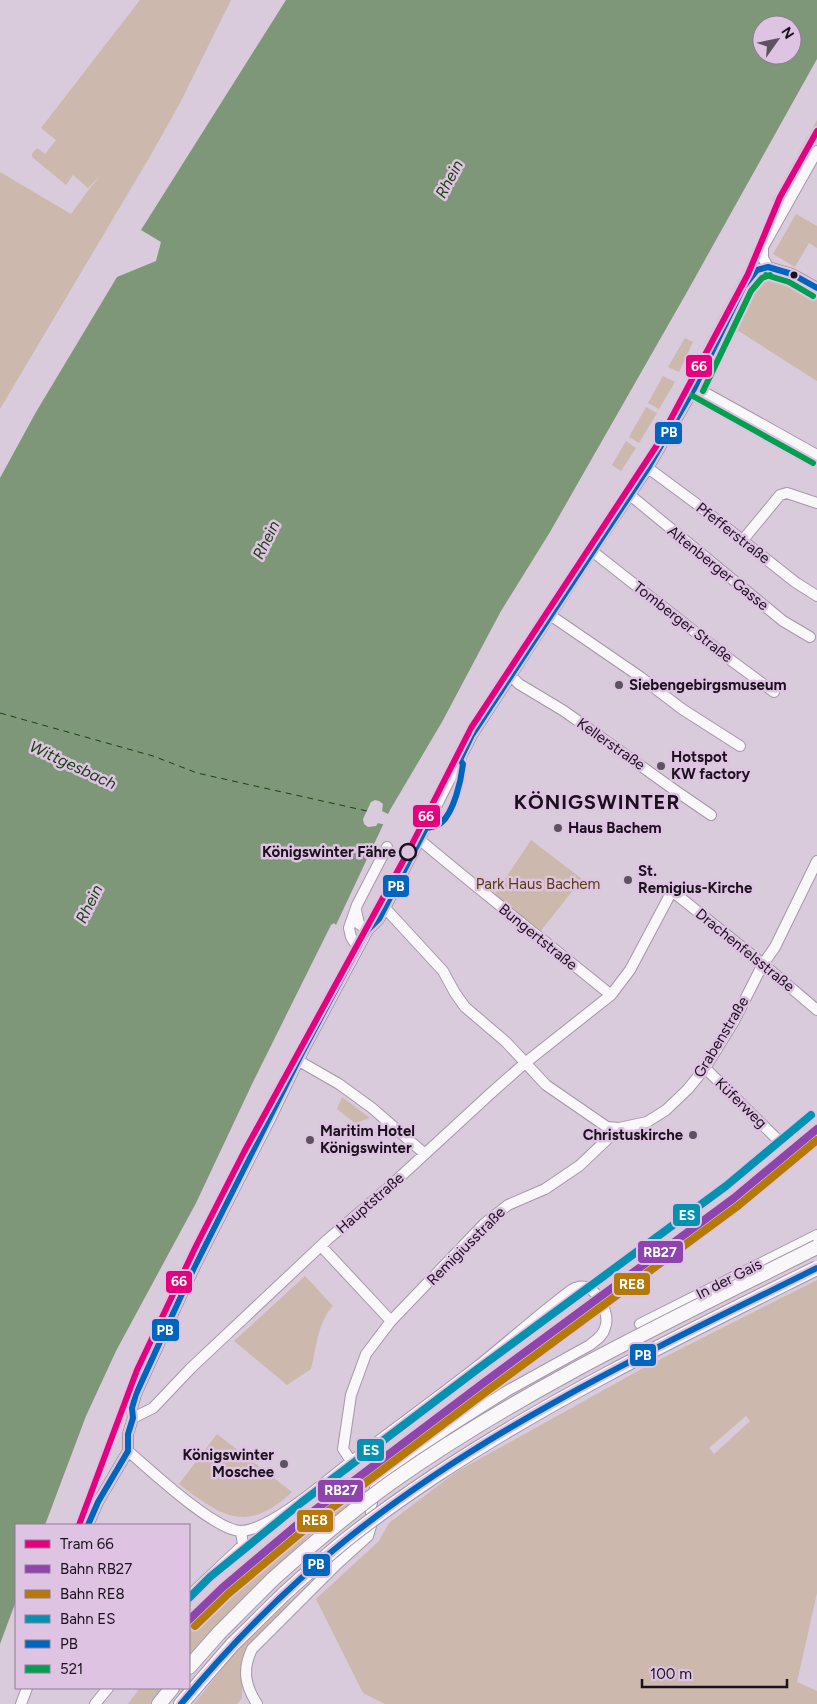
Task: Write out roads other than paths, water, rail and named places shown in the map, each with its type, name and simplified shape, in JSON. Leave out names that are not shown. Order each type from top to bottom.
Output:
[{"type":"highway","points":[[190,1666],[219,1632],[273,1579],[364,1502],[451,1442],[593,1360],[817,1247]]},
{"type":"highway","points":[[182,1704],[232,1645],[285,1593],[376,1516],[462,1458],[529,1417],[606,1374],[817,1268]]},
{"type":"highway","points":[[159,1704],[171,1689]]},
{"type":"street","points":[[768,267],[763,258],[763,247],[817,151]]},
{"type":"street","points":[[88,1524],[98,1502],[128,1451],[128,1434],[133,1418],[132,1408],[136,1394],[189,1278],[303,1051],[368,930],[379,919],[385,908],[472,735],[648,468],[695,387],[744,286],[757,270],[768,267],[792,274],[817,288]]},
{"type":"street","points":[[695,387],[817,455]]},
{"type":"street","name":"Pfefferstraße","points":[[648,468],[795,582],[817,596]]},
{"type":"street","points":[[742,541],[780,495],[787,493],[817,502]]},
{"type":"street","name":"Altenberger Gasse","points":[[630,495],[783,621],[810,637]]},
{"type":"street","name":"Tomberger Straße","points":[[592,551],[732,662],[774,692]]},
{"type":"street","points":[[550,615],[639,676],[682,709],[740,746]]},
{"type":"street","name":"Kellerstraße","points":[[510,675],[519,684],[564,711],[711,815]]},
{"type":"street","name":"Bungertstraße","points":[[420,840],[610,996]]},
{"type":"street","points":[[358,948],[351,937],[349,928],[387,848]]},
{"type":"street","name":"Grabenstraße","points":[[385,908],[443,971],[455,994],[465,1007],[506,1042],[546,1085],[606,1128],[619,1128],[647,1122],[666,1110],[688,1089],[705,1068],[734,1022],[763,964],[775,946],[817,861]]},
{"type":"street","name":"Hauptstraße","points":[[133,1418],[153,1408],[191,1368],[321,1246],[525,1063],[610,996],[630,970],[672,891]]},
{"type":"street","name":"Drachenfelsstraße","points":[[672,891],[817,1010]]},
{"type":"street","points":[[356,910],[358,924],[368,930]]},
{"type":"street","points":[[299,1061],[339,1084],[372,1108],[425,1154]]},
{"type":"street","name":"Küferweg","points":[[705,1068],[776,1138]]},
{"type":"street","name":"Remigiusstraße","points":[[351,1462],[343,1449],[351,1395],[366,1354],[391,1321],[484,1224],[508,1205],[545,1189],[579,1166],[619,1128]]},
{"type":"street","name":"In der Gais","points":[[640,1324],[817,1235]]},
{"type":"street","points":[[321,1246],[391,1321]]},
{"type":"street","points":[[128,1451],[194,1506],[221,1524],[241,1531],[256,1527],[277,1516],[351,1462],[476,1367],[567,1292],[575,1288],[586,1287],[592,1290],[602,1303],[607,1321],[603,1333],[598,1339],[506,1391],[454,1424],[384,1476],[374,1488],[371,1526],[368,1536],[336,1565],[252,1649],[247,1661],[246,1678],[248,1690],[257,1704]]},
{"type":"street","points":[[190,1595],[243,1545],[241,1531]]},
{"type":"street","points":[[21,1704],[27,1689]]},
{"type":"street","points":[[95,1704],[107,1689]]},
{"type":"water","points":[[286,0],[817,0],[817,59],[687,292],[550,532],[501,611],[442,722],[390,810],[336,925],[334,923],[331,925],[253,1082],[196,1203],[116,1351],[86,1416],[45,1524],[15,1524],[15,1604],[0,1644],[0,478],[36,412],[117,277],[156,261],[161,242],[141,230]]},
{"type":"tram line","name":"66","points":[[79,1524],[137,1370],[196,1246],[244,1152],[408,852],[471,728],[657,445],[748,274],[780,197],[817,131]]},
{"type":"tram line","points":[[703,347],[767,227]]},
{"type":"rail line","name":"ES","points":[[190,1597],[210,1577],[302,1502],[475,1371],[726,1186],[811,1115]]},
{"type":"rail line","name":"RB27","points":[[190,1619],[222,1588],[311,1513],[734,1198],[817,1129]]},
{"type":"rail line","name":"RE8","points":[[195,1626],[228,1594],[316,1520],[739,1205],[817,1140]]},
{"type":"place","name":"Siebengebirgsmuseum","points":[[619,685]]},
{"type":"place","name":"Hotspot KW factory","points":[[661,766]]},
{"type":"place","name":"Haus Bachem","points":[[558,828]]},
{"type":"place","name":"Königswinter Fähre","points":[[408,852]]},
{"type":"place","name":"St. Remigius-Kirche","points":[[628,880]]},
{"type":"place","name":"Christuskirche","points":[[693,1135]]},
{"type":"place","name":"Maritim Hotel Königswinter","points":[[310,1140]]},
{"type":"place","name":"Königswinter Moschee","points":[[284,1464]]},
{"type":"district","name":"KÖNIGSWINTER","points":[[597,802]]},
{"type":"water label","name":"Rhein","points":[[449,179]]},
{"type":"water label","name":"Rhein","points":[[266,540]]},
{"type":"water label","name":"Wittgesbach","points":[[73,765]]},
{"type":"water label","name":"Rhein","points":[[89,904]]},
{"type":"park label","name":"Park Haus Bachem","points":[[538,884]]}]
